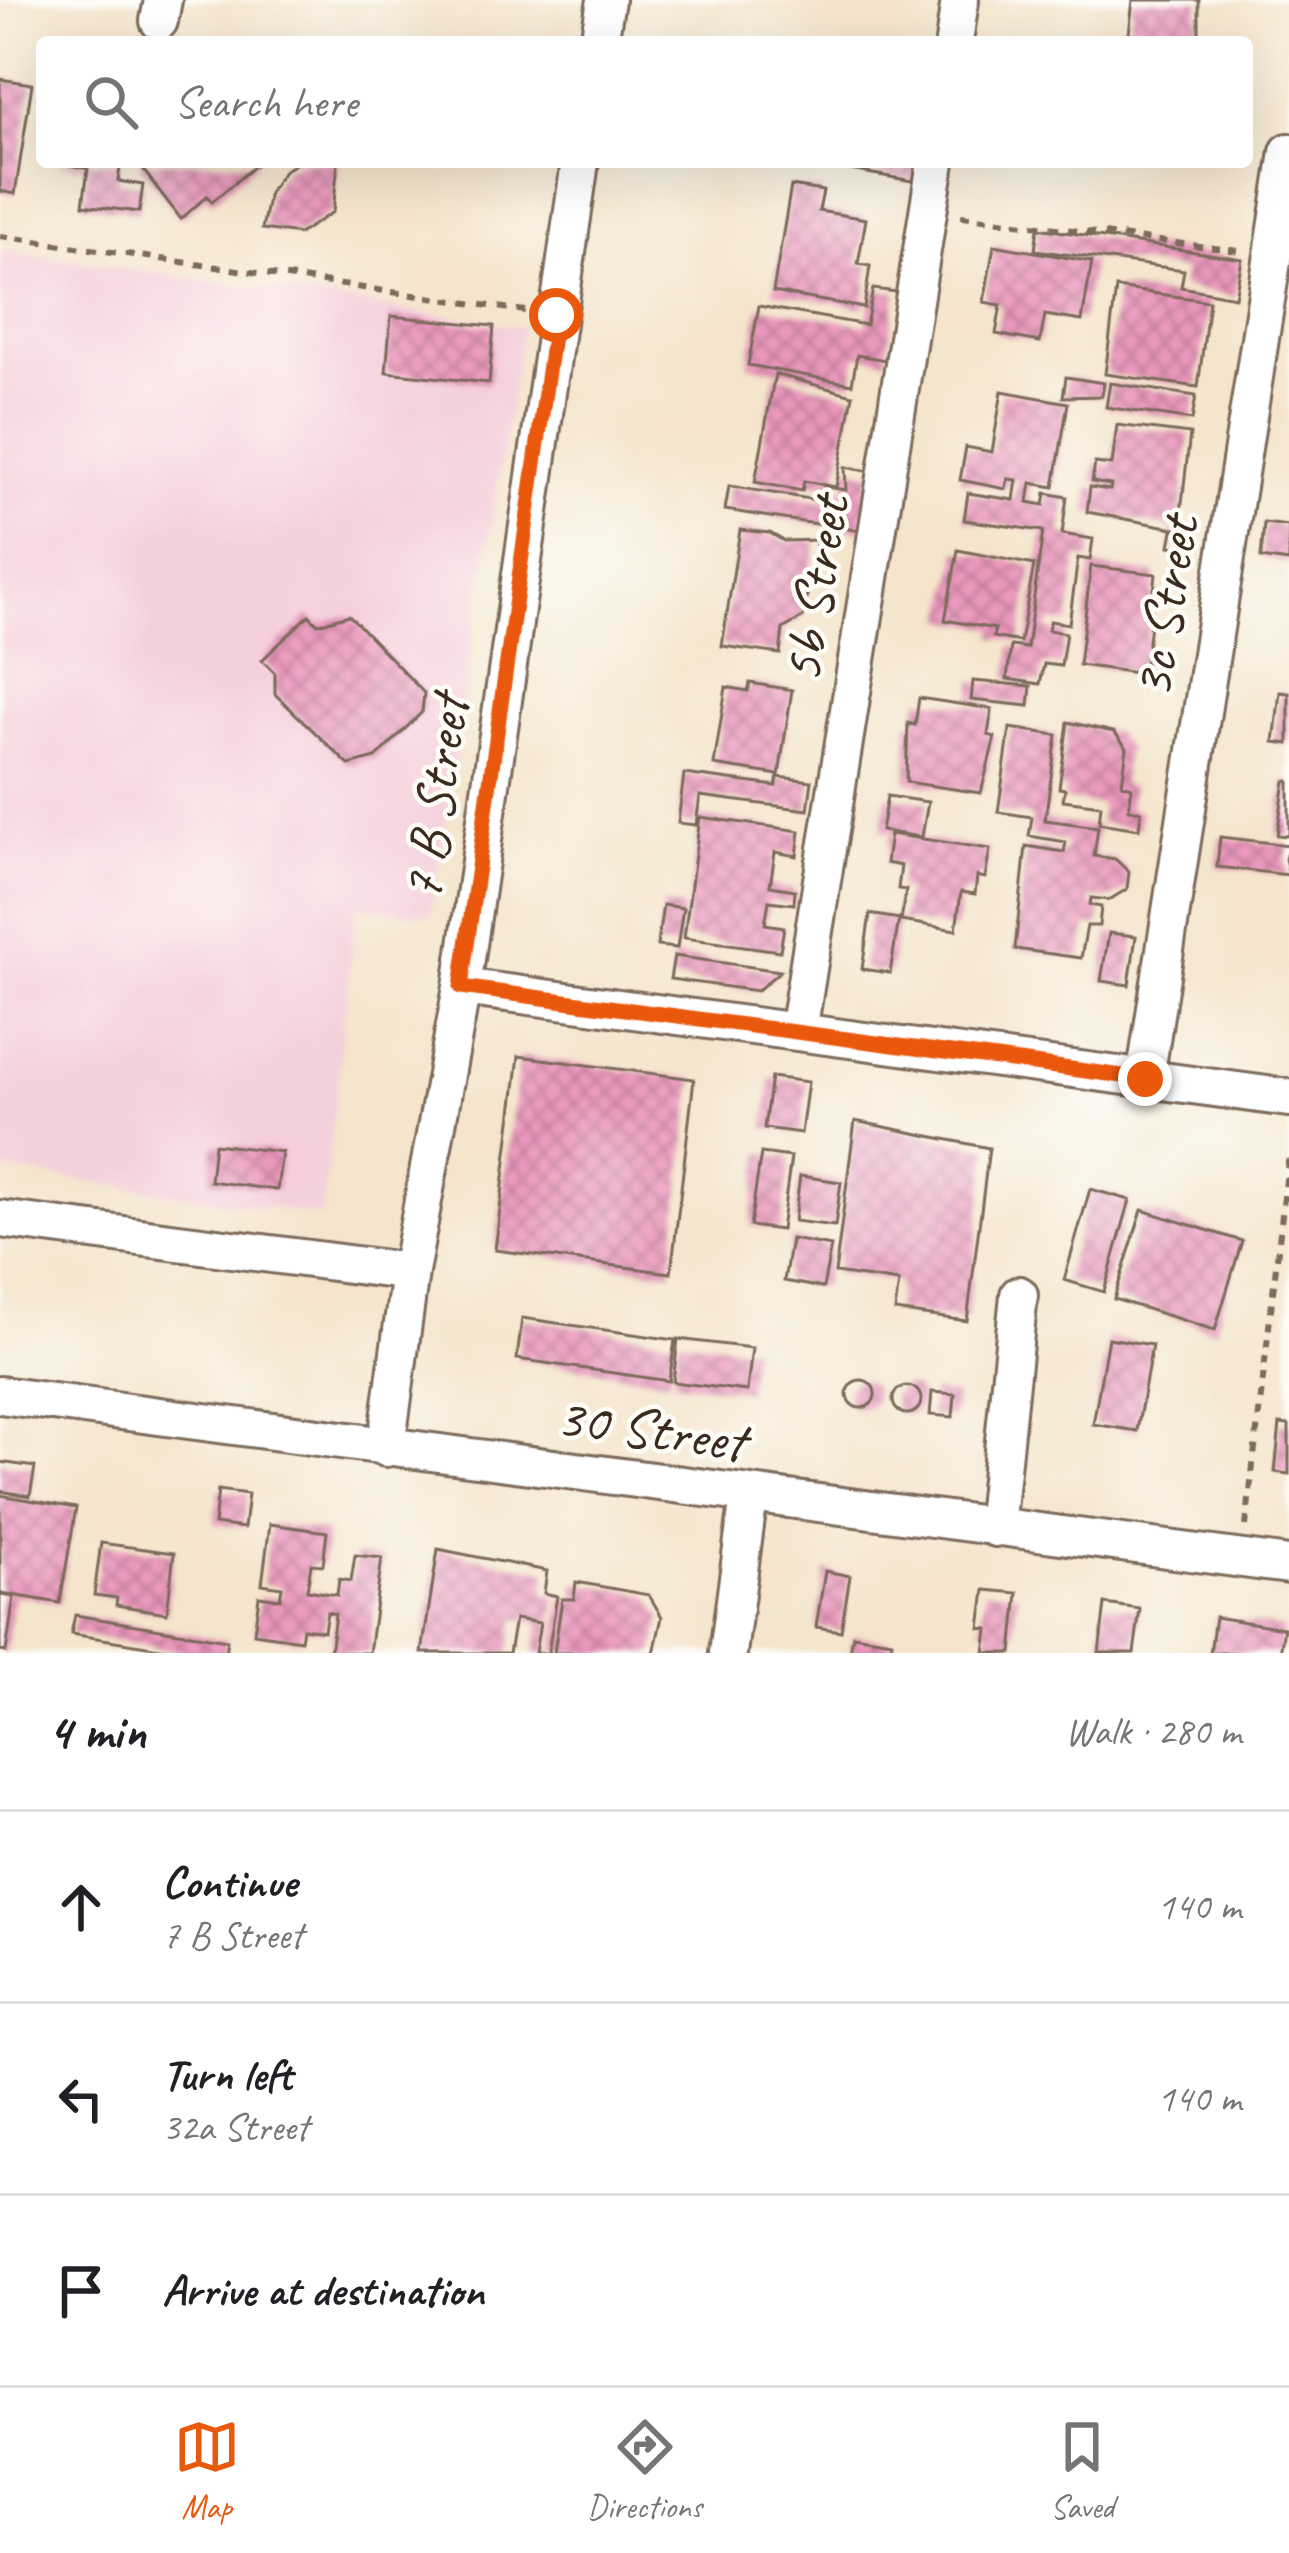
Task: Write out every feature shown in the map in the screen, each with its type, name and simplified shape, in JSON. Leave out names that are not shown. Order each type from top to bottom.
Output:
[{"type":"street","points":[[600,36],[606,0]]},
{"type":"street","points":[[955,36],[961,0]]},
{"type":"street","name":"3c Street","points":[[1145,1079],[1289,152]]},
{"type":"street","name":"7 B Street","points":[[386,1448],[410,1272],[461,987],[579,168]]},
{"type":"street","name":"5b Street","points":[[798,1032],[934,168]]},
{"type":"street","points":[[461,987],[1289,1098]]},
{"type":"street","points":[[0,1219],[410,1272]]},
{"type":"street","points":[[994,1528],[1019,1295]]},
{"type":"street","name":"30 Street","points":[[0,1395],[1289,1565]]},
{"type":"street","points":[[728,1653],[749,1496]]},
{"type":"path","points":[[928,212],[1273,255]]},
{"type":"path","points":[[0,236],[556,315]]},
{"type":"path","points":[[1242,1559],[1289,1154]]},
{"type":"shaded area","points":[[0,250],[522,327],[430,916],[357,905],[322,1215],[0,1169]]},
{"type":"building","points":[[1133,0],[1199,0],[1199,36],[1129,36]]},
{"type":"building","points":[[0,79],[32,84],[15,194],[0,191]]},
{"type":"building","points":[[83,168],[120,168],[118,181],[143,185],[139,212],[83,205],[88,169]]},
{"type":"building","points":[[142,168],[252,168],[212,202],[207,196],[181,219]]},
{"type":"building","points":[[337,168],[333,212],[299,234],[262,229],[269,193],[285,170]]},
{"type":"building","points":[[840,168],[920,168],[918,182]]},
{"type":"building","points":[[791,186],[823,191],[819,211],[866,219],[858,264],[870,266],[864,308],[773,292]]},
{"type":"building","points":[[1038,228],[1242,259],[1235,297],[1181,287],[1184,270],[1035,250]]},
{"type":"building","points":[[994,245],[1092,262],[1082,321],[1045,315],[1040,342],[996,334],[1001,305],[984,302]]},
{"type":"building","points":[[1116,288],[1209,301],[1198,387],[1105,374]]},
{"type":"building","points":[[873,289],[897,292],[886,360],[857,355],[852,384],[748,365],[759,306],[866,325]]},
{"type":"building","points":[[391,316],[494,326],[489,383],[386,372]]},
{"type":"building","points":[[775,374],[853,395],[836,487],[804,481],[802,491],[755,482]]},
{"type":"building","points":[[1066,377],[1104,383],[1102,396],[1063,397]]},
{"type":"building","points":[[1110,383],[1196,396],[1192,420],[1106,407]]},
{"type":"building","points":[[1002,391],[1068,403],[1054,487],[1031,483],[1028,502],[1044,505],[1046,493],[1067,497],[1062,534],[1093,539],[1090,560],[1078,558],[1069,624],[1050,621],[1048,630],[1066,633],[1061,666],[1044,664],[1040,684],[1007,679],[1011,646],[1027,648],[1043,531],[964,520],[968,493],[1014,500],[1017,480],[1008,479],[1006,489],[960,480],[966,447],[992,452]]},
{"type":"building","points":[[1117,425],[1190,434],[1179,529],[1087,512],[1090,487],[1110,490],[1111,485],[1092,482],[1095,463],[1112,465]]},
{"type":"building","points":[[845,467],[871,472],[862,531],[725,510],[729,486],[823,501],[825,487],[846,490]]},
{"type":"building","points":[[1264,523],[1289,526],[1289,562],[1261,558]]},
{"type":"building","points":[[740,530],[770,533],[784,541],[817,540],[803,617],[783,629],[780,654],[722,646]]},
{"type":"building","points":[[1173,530],[1198,534],[1195,550],[1170,546]]},
{"type":"building","points":[[958,550],[1034,565],[1020,642],[993,637],[995,629],[945,620]]},
{"type":"building","points":[[1091,566],[1156,574],[1144,674],[1079,665]]},
{"type":"building","points":[[309,615],[318,624],[349,615],[424,693],[422,712],[376,758],[349,765],[275,694],[275,673],[262,660]]},
{"type":"building","points":[[973,681],[1031,686],[1029,706],[971,700]]},
{"type":"building","points":[[750,683],[792,690],[779,775],[714,765],[726,687],[748,691]]},
{"type":"building","points":[[1280,692],[1289,693],[1289,744],[1274,742]]},
{"type":"building","points":[[919,698],[992,709],[988,735],[995,737],[981,793],[906,782],[908,723],[915,725]]},
{"type":"building","points":[[1068,722],[1114,732],[1127,748],[1122,784],[1132,787],[1129,809],[1141,811],[1139,829],[1099,823],[1101,805],[1063,800],[1065,789],[1059,788]]},
{"type":"building","points":[[1010,728],[1057,735],[1045,820],[1098,827],[1094,856],[1115,859],[1129,872],[1127,889],[1109,900],[1091,898],[1090,905],[1101,907],[1099,926],[1087,926],[1081,958],[1015,949],[1026,846],[1064,852],[1066,842],[1029,836],[1032,817],[998,812]]},
{"type":"building","points":[[684,774],[776,786],[778,777],[812,781],[808,810],[700,796],[696,825],[678,823]]},
{"type":"building","points":[[1285,781],[1289,781],[1289,836],[1277,835]]},
{"type":"building","points":[[887,796],[928,802],[922,837],[881,831]]},
{"type":"building","points":[[700,817],[800,831],[797,856],[775,852],[770,886],[795,890],[794,904],[769,901],[765,924],[784,927],[780,951],[684,938]]},
{"type":"building","points":[[890,834],[990,849],[985,878],[977,876],[975,894],[961,892],[956,930],[901,921],[906,890],[898,889],[901,866],[886,863]]},
{"type":"building","points":[[1220,837],[1289,845],[1285,859],[1289,875],[1217,867]]},
{"type":"building","points":[[663,905],[683,908],[677,948],[657,946]]},
{"type":"building","points":[[870,914],[899,919],[890,973],[862,969]]},
{"type":"building","points":[[1109,933],[1136,936],[1129,985],[1101,981]]},
{"type":"building","points":[[674,956],[780,971],[757,991],[670,979]]},
{"type":"building","points":[[519,1056],[694,1079],[671,1273],[495,1250]]},
{"type":"building","points":[[771,1077],[808,1082],[801,1133],[764,1128]]},
{"type":"building","points":[[855,1121],[989,1148],[967,1321],[895,1311],[899,1282],[835,1273]]},
{"type":"building","points":[[214,1144],[282,1152],[277,1190],[210,1181]]},
{"type":"building","points":[[761,1153],[791,1157],[781,1230],[750,1226]]},
{"type":"building","points":[[800,1176],[841,1182],[835,1226],[794,1221]]},
{"type":"building","points":[[1090,1189],[1130,1200],[1104,1292],[1064,1280]]},
{"type":"building","points":[[1142,1210],[1242,1241],[1215,1330],[1114,1299]]},
{"type":"building","points":[[791,1239],[831,1246],[823,1288],[784,1281]]},
{"type":"building","points":[[522,1318],[675,1340],[669,1381],[517,1359]]},
{"type":"building","points":[[1108,1338],[1152,1345],[1137,1431],[1093,1424]]},
{"type":"building","points":[[678,1339],[752,1348],[747,1391],[673,1382]]},
{"type":"building","points":[[861,1380],[871,1384],[875,1394],[871,1404],[861,1408],[851,1404],[847,1394],[851,1384]]},
{"type":"building","points":[[907,1386],[917,1390],[921,1400],[917,1410],[907,1414],[897,1410],[893,1400],[897,1390]]},
{"type":"building","points":[[932,1392],[955,1394],[953,1417],[930,1415]]},
{"type":"building","points":[[1280,1424],[1289,1425],[1289,1474],[1275,1472]]},
{"type":"building","points":[[0,1462],[35,1467],[30,1496],[0,1491]]},
{"type":"building","points":[[218,1490],[248,1494],[244,1528],[214,1524]]},
{"type":"building","points":[[0,1495],[76,1508],[60,1603],[0,1593]]},
{"type":"building","points":[[270,1524],[327,1532],[323,1565],[311,1564],[307,1590],[337,1595],[339,1579],[351,1581],[355,1555],[382,1558],[369,1653],[330,1653],[335,1614],[327,1612],[324,1631],[303,1628],[301,1640],[254,1633],[259,1596],[280,1599],[282,1587],[262,1584]]},
{"type":"building","points":[[101,1543],[174,1553],[167,1613],[116,1605],[117,1598],[94,1595]]},
{"type":"building","points":[[438,1549],[547,1571],[544,1593],[557,1596],[548,1653],[535,1653],[540,1623],[515,1619],[509,1653],[422,1653]]},
{"type":"building","points":[[825,1571],[850,1576],[841,1631],[816,1627]]},
{"type":"building","points":[[576,1582],[649,1595],[662,1617],[654,1653],[554,1653],[562,1599],[574,1599]]},
{"type":"building","points":[[985,1590],[1018,1593],[1012,1653],[985,1653],[988,1629],[980,1628]]},
{"type":"building","points":[[0,1595],[14,1597],[6,1652],[0,1651]]},
{"type":"building","points":[[1105,1604],[1140,1609],[1134,1653],[1099,1653]]},
{"type":"building","points":[[75,1615],[227,1640],[225,1653],[191,1653],[71,1634]]},
{"type":"building","points":[[1215,1617],[1284,1628],[1280,1653],[1210,1653]]},
{"type":"building","points":[[853,1635],[892,1641],[889,1653],[850,1653]]},
{"type":"route","points":[[556,315],[461,987],[1145,1079]]}]
